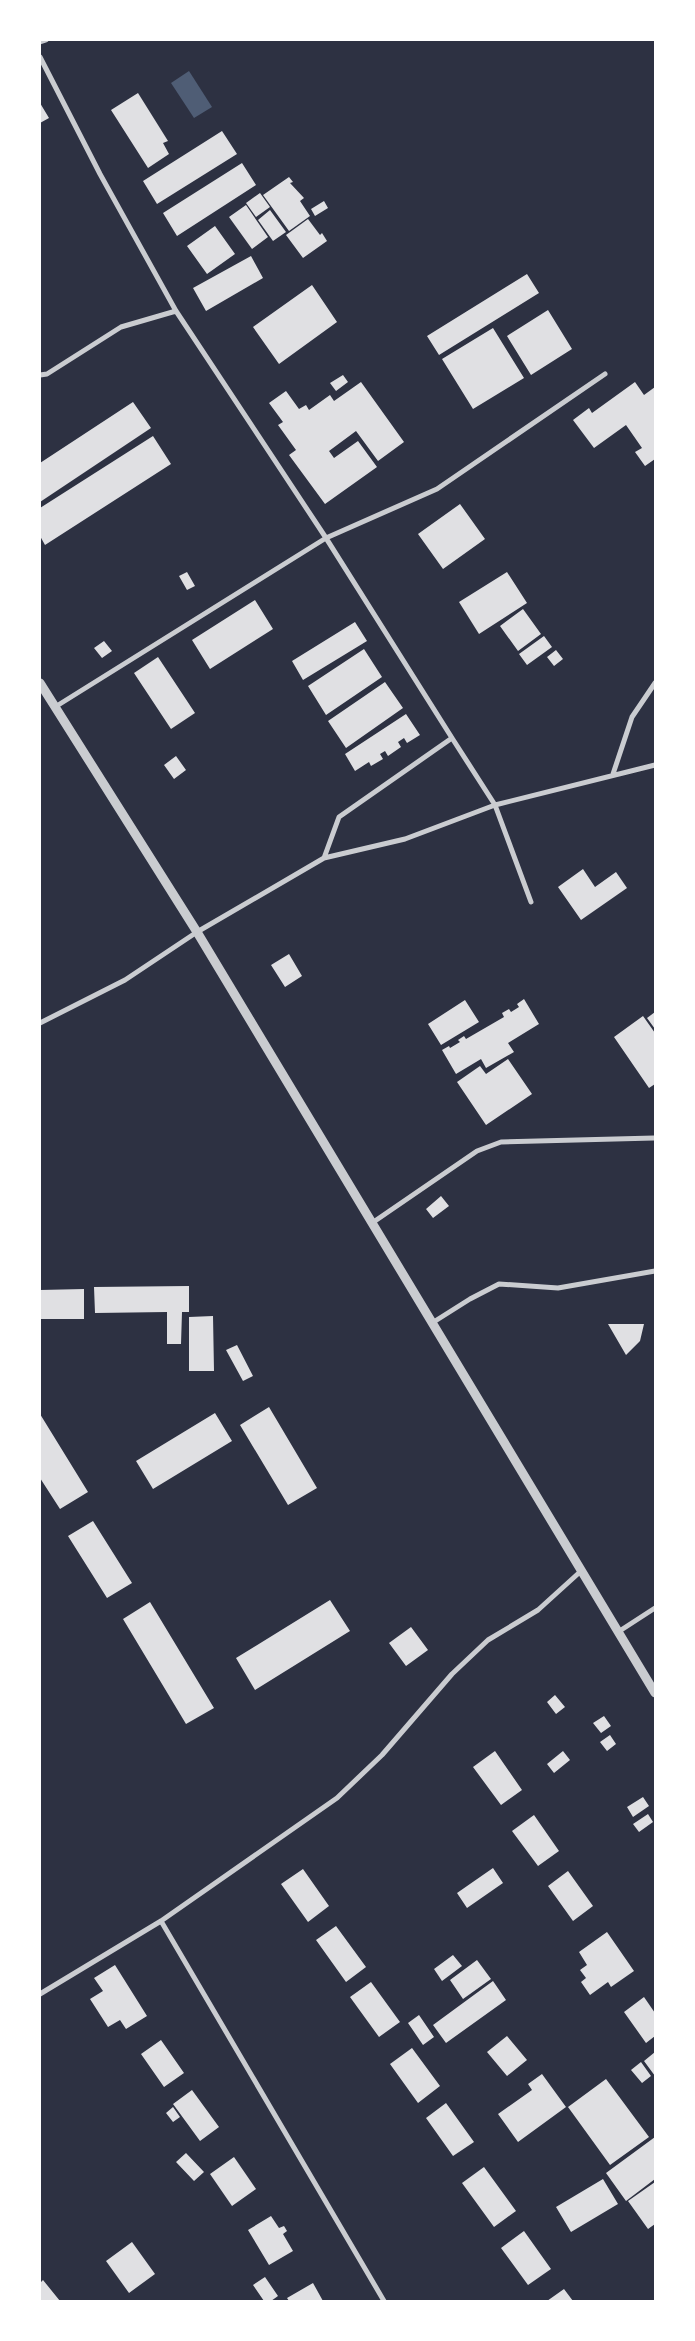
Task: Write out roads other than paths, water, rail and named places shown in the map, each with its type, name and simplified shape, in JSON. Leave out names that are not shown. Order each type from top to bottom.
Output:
[{"type":"street","points":[[40,42],[46,40]]},
{"type":"street","points":[[40,57],[100,174],[176,311],[326,538],[495,805],[531,902]]},
{"type":"street","points":[[40,375],[47,374],[121,327],[176,311]]},
{"type":"street","points":[[55,707],[326,538],[437,488],[605,374]]},
{"type":"street","points":[[40,682],[196,932],[655,1693]]},
{"type":"street","points":[[612,774],[632,717],[655,683]]},
{"type":"street","points":[[324,858],[339,818],[452,738]]},
{"type":"street","points":[[40,1023],[125,980],[196,932],[324,858],[405,839],[495,805],[612,774],[655,765]]},
{"type":"street","points":[[372,1223],[477,1152],[500,1142],[654,1138]]},
{"type":"street","points":[[432,1323],[470,1299],[499,1284],[558,1288],[655,1271]]},
{"type":"street","points":[[40,1994],[161,1921],[337,1798],[382,1755],[452,1674],[488,1640],[538,1610],[581,1570]]},
{"type":"street","points":[[618,1632],[655,1608]]},
{"type":"street","points":[[161,1921],[384,2301]]},
{"type":"water","points":[[189,71],[212,107],[194,118],[171,83]]}]
